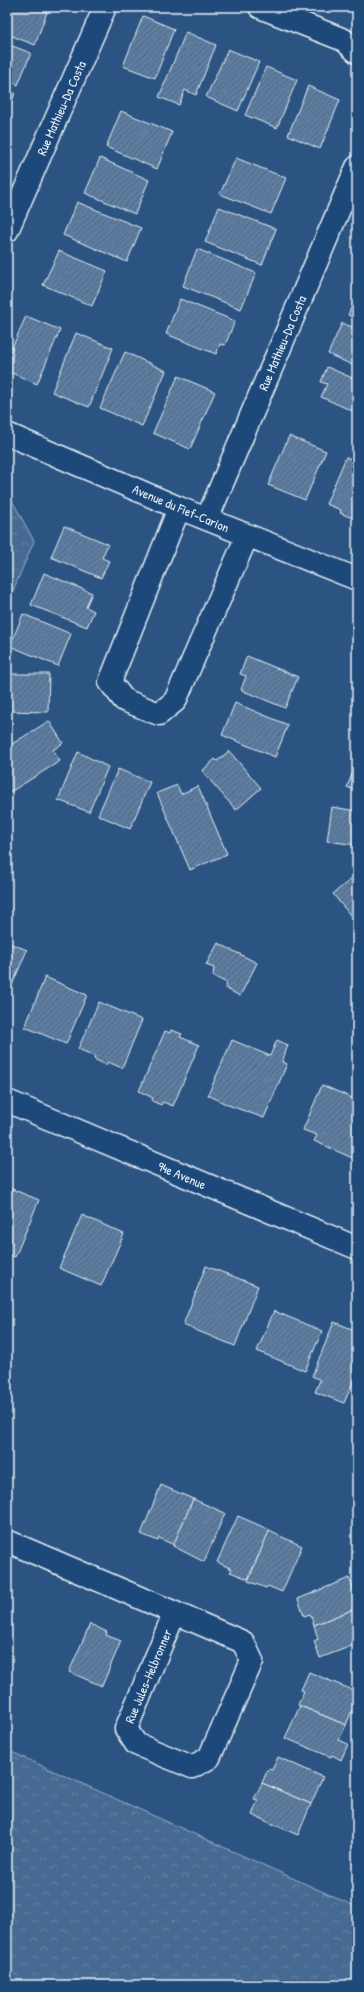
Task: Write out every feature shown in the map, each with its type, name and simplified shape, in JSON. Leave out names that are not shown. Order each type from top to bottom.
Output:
[{"type":"street","name":"Rue Mathieu-Da Costa","points":[[7,231],[105,7]]},
{"type":"street","points":[[260,7],[344,40],[357,52]]},
{"type":"street","name":"Rue Mathieu-Da Costa","points":[[207,518],[357,167]]},
{"type":"street","name":"Avenue du Fief-Carion","points":[[7,434],[179,508],[357,579]]},
{"type":"street","points":[[179,508],[110,682],[124,700],[138,706],[159,714],[175,701],[247,536]]},
{"type":"street","name":"94e Avenue","points":[[7,1101],[357,1248]]},
{"type":"street","name":"Rue Jules-Helbronner","points":[[7,1541],[174,1614],[243,1642],[252,1661],[209,1758],[192,1767],[136,1744],[126,1729],[174,1614]]},
{"type":"green space","points":[[7,491],[34,541],[7,605]]},
{"type":"green space","points":[[7,1750],[357,1907],[357,1985],[7,1985]]},
{"type":"building","points":[[7,7],[35,7],[47,12],[35,45],[7,34]]},
{"type":"building","points":[[143,16],[174,29],[155,78],[123,66]]},
{"type":"building","points":[[186,32],[216,45],[196,95],[185,90],[179,105],[159,97]]},
{"type":"building","points":[[7,44],[31,53],[18,85],[7,80]]},
{"type":"building","points":[[228,49],[259,62],[238,111],[206,97]]},
{"type":"building","points":[[266,67],[297,80],[277,128],[245,115]]},
{"type":"building","points":[[308,86],[340,100],[320,149],[288,135]]},
{"type":"building","points":[[7,90],[15,93],[7,115]]},
{"type":"building","points":[[121,111],[172,132],[157,169],[106,147]]},
{"type":"building","points":[[100,158],[149,180],[135,214],[85,193]]},
{"type":"building","points":[[236,158],[286,178],[271,214],[220,194]]},
{"type":"building","points":[[77,202],[141,228],[127,262],[63,235]]},
{"type":"building","points":[[219,207],[276,229],[262,265],[205,242]]},
{"type":"building","points":[[197,249],[256,273],[241,309],[183,286]]},
{"type":"building","points":[[59,251],[107,271],[92,306],[43,285]]},
{"type":"building","points":[[357,294],[357,319],[348,315]]},
{"type":"building","points":[[180,299],[235,321],[225,345],[220,344],[216,354],[166,334]]},
{"type":"building","points":[[26,316],[60,330],[37,384],[7,371],[7,359]]},
{"type":"building","points":[[342,323],[357,329],[357,367],[328,354]]},
{"type":"building","points":[[76,333],[113,348],[89,407],[52,392]]},
{"type":"building","points":[[125,352],[166,371],[142,426],[100,408]]},
{"type":"building","points":[[327,367],[357,380],[357,413],[321,397],[327,384],[321,382]]},
{"type":"building","points":[[178,376],[215,392],[190,449],[153,433]]},
{"type":"building","points":[[289,436],[326,451],[305,500],[268,485]]},
{"type":"building","points":[[346,457],[357,462],[357,520],[340,513],[341,510],[326,504]]},
{"type":"building","points":[[64,526],[108,544],[102,558],[109,561],[101,578],[51,557]]},
{"type":"building","points":[[44,573],[92,593],[86,607],[94,611],[87,627],[31,605]]},
{"type":"building","points":[[23,614],[71,634],[58,666],[10,646]]},
{"type":"building","points":[[247,656],[298,677],[285,708],[241,690],[246,676],[240,674]]},
{"type":"building","points":[[7,674],[49,674],[48,712],[7,711]]},
{"type":"building","points":[[235,703],[288,725],[275,757],[222,735]]},
{"type":"building","points":[[49,721],[63,743],[53,750],[60,761],[7,794],[7,747]]},
{"type":"building","points":[[229,751],[261,788],[236,810],[202,771],[215,759],[217,761]]},
{"type":"building","points":[[78,752],[108,767],[89,812],[58,800]]},
{"type":"building","points":[[357,762],[357,791],[347,787]]},
{"type":"building","points":[[118,769],[150,782],[130,829],[98,815]]},
{"type":"building","points":[[177,785],[181,794],[198,786],[227,854],[190,870],[157,793]]},
{"type":"building","points":[[332,807],[357,811],[357,845],[327,841]]},
{"type":"building","points":[[357,874],[357,919],[355,921],[333,894]]},
{"type":"building","points":[[9,943],[27,950],[7,997],[7,948]]},
{"type":"building","points":[[218,943],[257,963],[240,996],[225,988],[227,983],[213,976],[214,968],[206,965]]},
{"type":"building","points":[[45,977],[87,995],[66,1044],[25,1027]]},
{"type":"building","points":[[99,1002],[142,1020],[122,1068],[108,1062],[106,1065],[94,1059],[95,1056],[78,1049]]},
{"type":"building","points":[[171,1030],[182,1034],[180,1037],[199,1045],[173,1106],[163,1102],[161,1105],[152,1101],[153,1098],[139,1091],[165,1031],[170,1033]]},
{"type":"building","points":[[232,1040],[270,1056],[277,1040],[288,1045],[282,1062],[287,1064],[264,1118],[228,1105],[208,1095]]},
{"type":"building","points":[[322,1085],[357,1100],[357,1160],[314,1141],[317,1135],[303,1130]]},
{"type":"building","points":[[7,1187],[39,1200],[15,1257],[7,1254]]},
{"type":"building","points":[[82,1215],[124,1234],[101,1286],[59,1268]]},
{"type":"building","points":[[206,1266],[258,1286],[235,1346],[183,1325]]},
{"type":"building","points":[[274,1311],[322,1331],[305,1371],[257,1351]]},
{"type":"building","points":[[334,1322],[357,1331],[357,1372],[344,1403],[315,1392],[320,1380],[312,1376]]},
{"type":"building","points":[[161,1485],[193,1499],[174,1545],[159,1538],[158,1541],[141,1534]]},
{"type":"building","points":[[193,1499],[225,1513],[204,1562],[173,1546]]},
{"type":"building","points":[[238,1516],[270,1530],[248,1579],[230,1572],[232,1569],[217,1562]]},
{"type":"building","points":[[269,1531],[302,1546],[282,1592],[268,1586],[266,1588],[248,1581]]},
{"type":"building","points":[[349,1578],[357,1598],[357,1608],[314,1625],[310,1614],[304,1616],[298,1599]]},
{"type":"building","points":[[357,1608],[357,1644],[320,1658],[314,1641],[318,1639],[314,1625]]},
{"type":"building","points":[[90,1624],[107,1632],[106,1635],[121,1641],[102,1686],[69,1672]]},
{"type":"building","points":[[309,1672],[357,1692],[357,1698],[346,1725],[298,1705],[304,1691],[301,1690]]},
{"type":"building","points":[[300,1706],[346,1725],[339,1740],[348,1744],[341,1760],[332,1755],[331,1757],[285,1738]]},
{"type":"building","points":[[278,1757],[323,1777],[311,1804],[262,1783],[268,1769],[272,1770]]},
{"type":"building","points":[[262,1783],[311,1804],[298,1835],[252,1815],[258,1800],[254,1799]]}]
